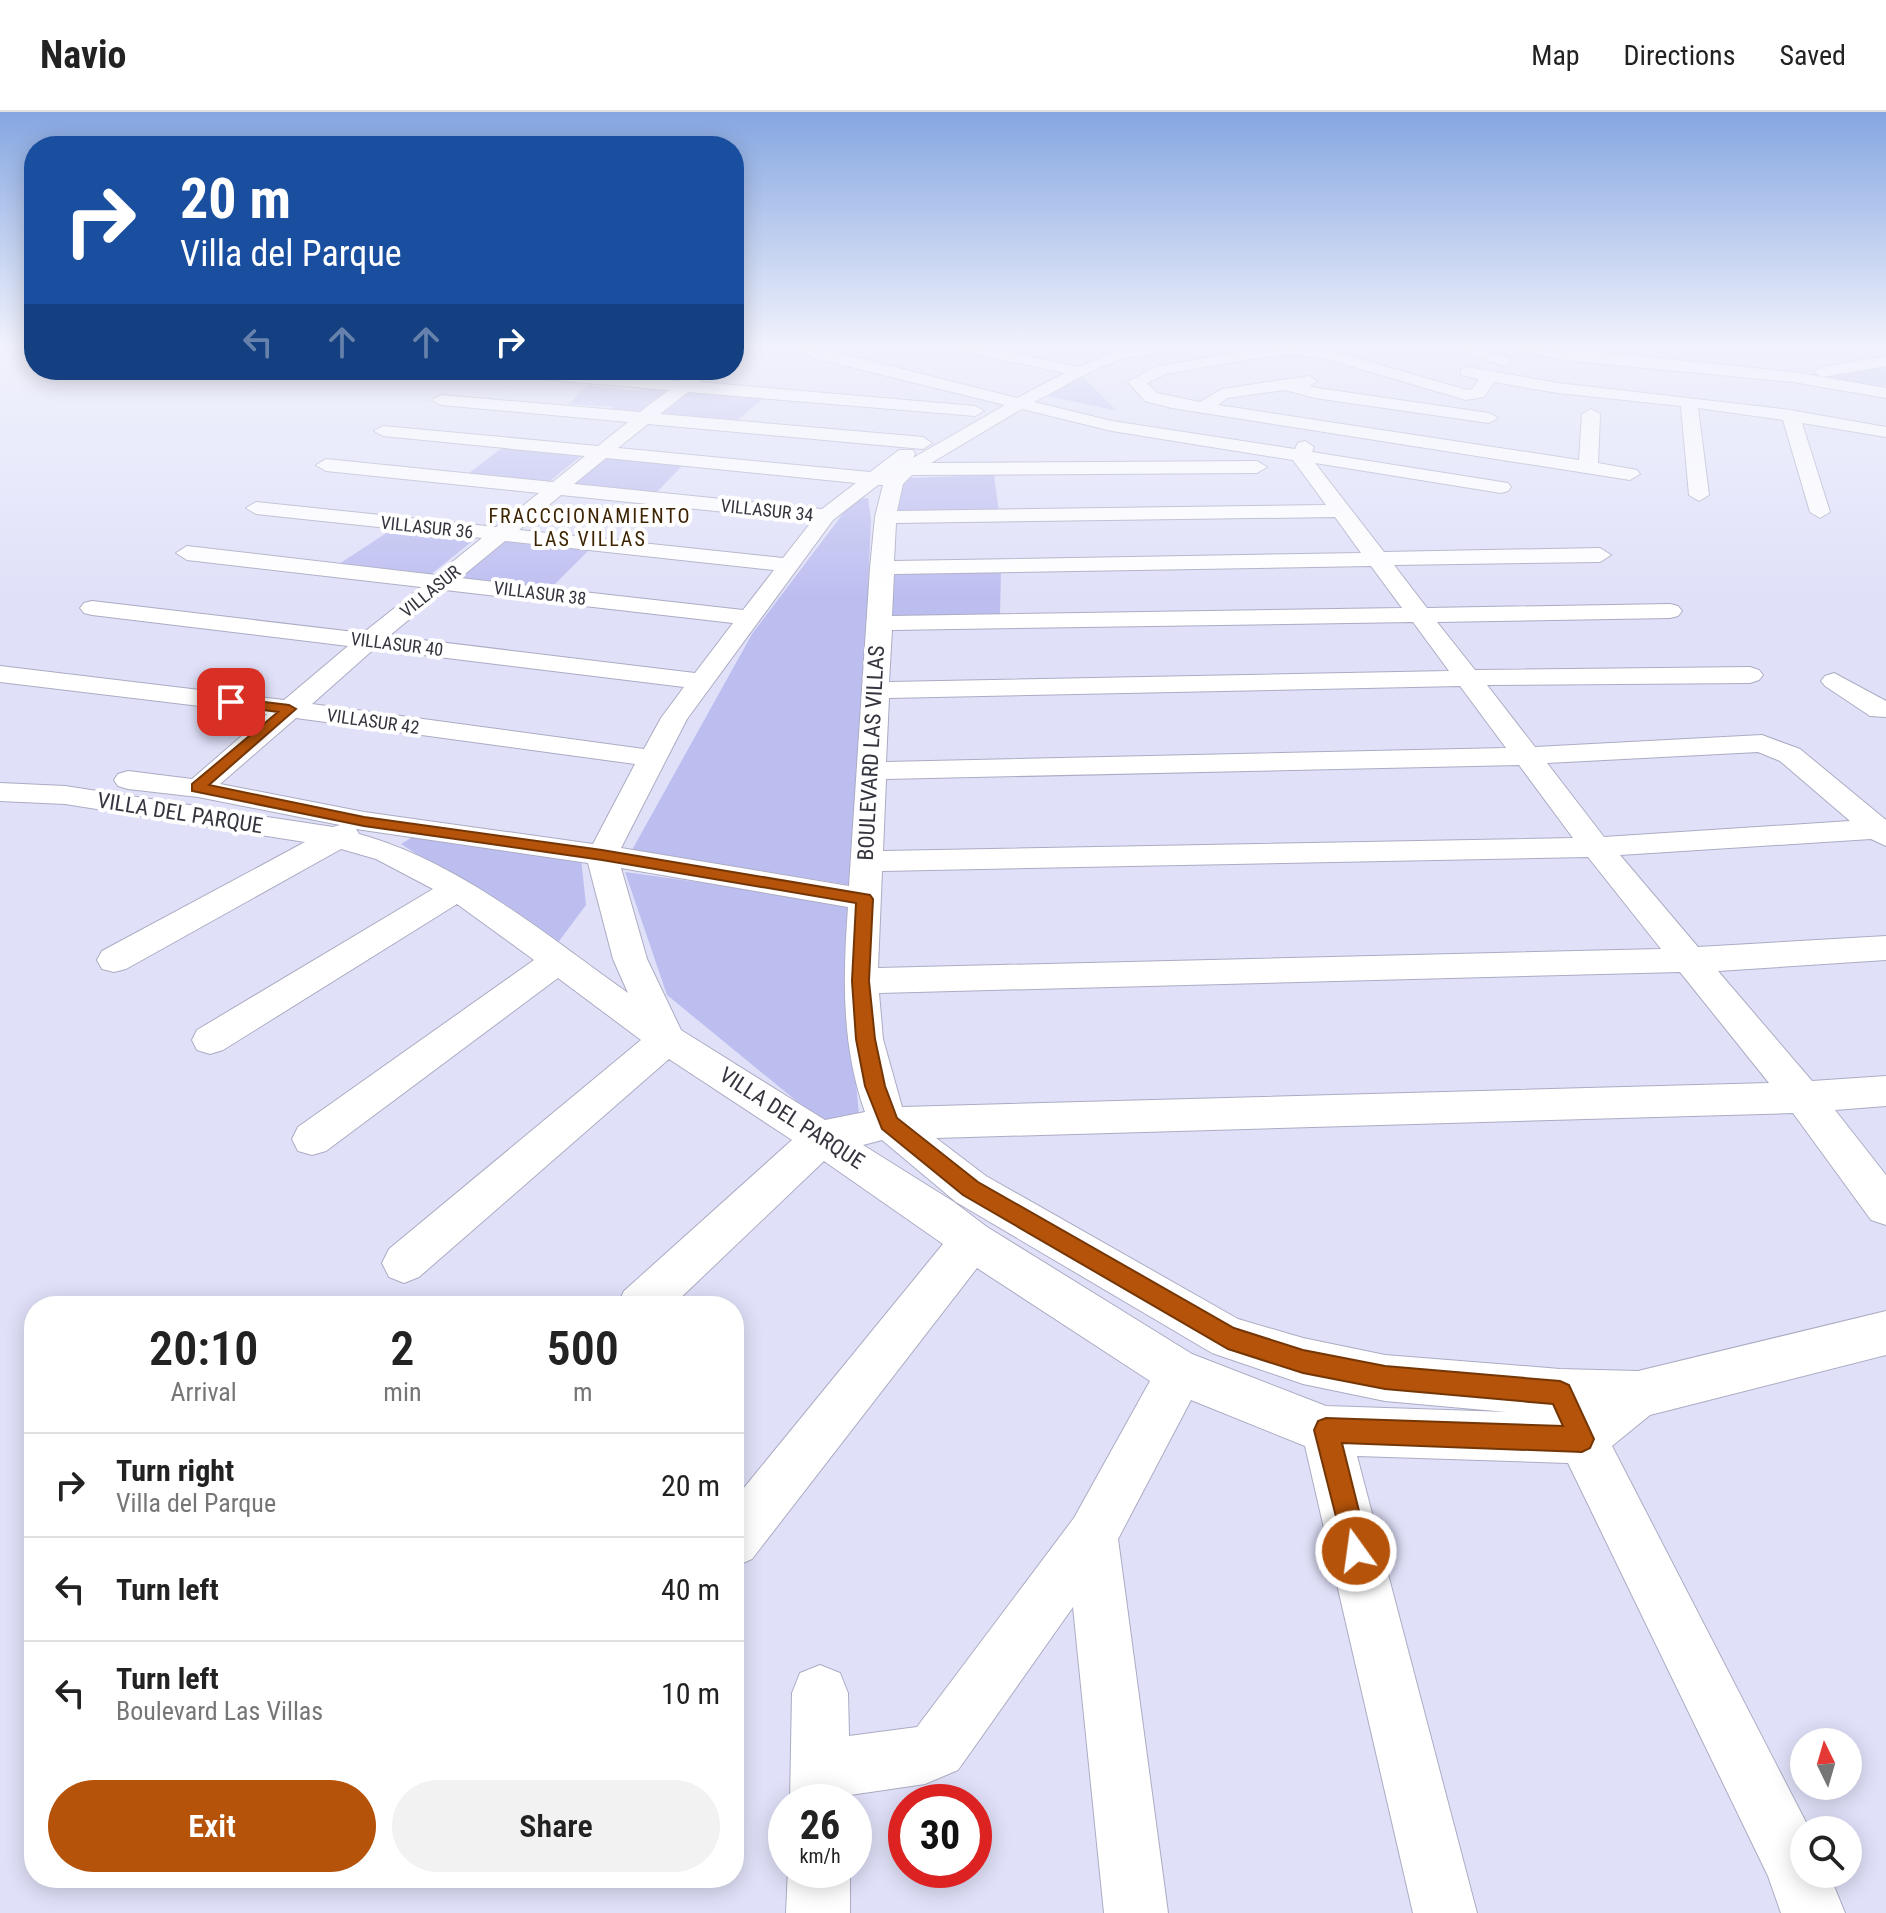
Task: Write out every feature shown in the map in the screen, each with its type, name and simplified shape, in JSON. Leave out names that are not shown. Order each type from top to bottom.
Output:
[{"type":"street","name":"VILLASUR","points":[[198,788],[370,640],[629,430]]},
{"type":"street","points":[[705,430],[899,468],[950,430]]},
{"type":"street","points":[[404,1263],[667,1039],[630,959],[602,855],[674,718],[826,516],[962,430]]},
{"type":"street","points":[[1137,430],[1304,457],[1497,481]]},
{"type":"street","points":[[1340,430],[1630,474]]},
{"type":"street","points":[[1482,452],[1489,430]]},
{"type":"street","points":[[1588,468],[1591,430]]},
{"type":"street","points":[[1692,430],[1699,495]]},
{"type":"street","points":[[1795,430],[1820,512]]},
{"type":"street","points":[[383,431],[602,452],[899,468],[1304,457]]},
{"type":"street","points":[[1304,457],[1341,511],[1596,847],[1803,1097],[1886,1207]]},
{"type":"street","name":"VILLASUR 34","points":[[326,465],[826,516]]},
{"type":"street","name":"BOULEVARD LAS VILLAS","points":[[889,1123],[875,1086],[865,1039],[860,981],[881,568],[887,500],[899,468]]},
{"type":"street","name":"VILLASUR 36","points":[[256,508],[790,565]]},
{"type":"street","points":[[885,517],[1341,511]]},
{"type":"street","name":"VILLASUR 38","points":[[187,553],[750,618]]},
{"type":"street","points":[[881,568],[1600,555]]},
{"type":"street","name":"VILLASUR 40","points":[[92,608],[701,681]]},
{"type":"street","points":[[878,623],[1670,611]]},
{"type":"street","name":"VILLASUR 42","points":[[0,674],[651,758]]},
{"type":"street","points":[[874,690],[1750,675]]},
{"type":"street","points":[[1834,681],[1884,713]]},
{"type":"street","points":[[870,771],[1527,756],[1762,743],[1790,755],[1882,833]]},
{"type":"street","name":"VILLA DEL PARQUE","points":[[0,770],[351,830],[602,855],[864,899]]},
{"type":"street","name":"VILLA DEL PARQUE","points":[[0,792],[79,785],[198,788],[351,830],[458,889],[667,1039],[823,1137],[939,1215],[972,1241],[1180,1373],[1326,1430],[1571,1416]]},
{"type":"street","points":[[114,960],[351,830]]},
{"type":"street","points":[[866,861],[1596,847],[1882,833]]},
{"type":"street","points":[[210,1040],[458,889]]},
{"type":"street","points":[[860,981],[1692,960],[1886,948]]},
{"type":"street","points":[[312,1139],[557,961]]},
{"type":"street","points":[[651,1296],[823,1137],[889,1123],[1803,1097],[1886,1091]]},
{"type":"street","points":[[889,1123],[971,1189],[1228,1338],[1303,1361],[1571,1416],[1638,1395],[1886,1333]]},
{"type":"street","points":[[744,1528],[972,1241]]},
{"type":"street","points":[[827,1784],[937,1749],[1092,1536],[1180,1373]]},
{"type":"street","points":[[1571,1416],[1790,1862]]},
{"type":"street","points":[[1326,1430],[1445,1913]]},
{"type":"street","points":[[1092,1536],[1136,1913]]},
{"type":"street","points":[[820,1693],[820,1784]]},
{"type":"street","points":[[818,1913],[819,1888]]},
{"type":"street","points":[[1803,1888],[1827,1913]]},
{"type":"shaded area","points":[[506,445],[585,453],[546,484],[465,476]]},
{"type":"shaded area","points":[[606,454],[686,462],[654,495],[565,486]]},
{"type":"shaded area","points":[[994,475],[999,512],[893,511],[905,478]]},
{"type":"shaded area","points":[[868,498],[871,519],[856,886],[632,850],[752,634],[854,499]]},
{"type":"shaded area","points":[[397,526],[480,535],[430,575],[339,564]]},
{"type":"shaded area","points":[[507,538],[592,547],[550,589],[456,579]]},
{"type":"shaded area","points":[[890,569],[1001,570],[1000,614],[891,616]]},
{"type":"shaded area","points":[[419,833],[581,858],[586,905],[557,944],[401,844]]},
{"type":"shaded area","points":[[625,872],[850,903],[853,1053],[860,1124],[827,1126],[667,995]]},
{"type":"district","name":"FRACCCIONAMIENTO LAS VILLAS","points":[[590,528]]},
{"type":"route","points":[[231,702],[289,709],[198,788],[364,821],[602,855],[864,899],[860,981],[865,1039],[875,1086],[889,1123],[971,1189],[1228,1338],[1303,1361],[1385,1378],[1560,1393],[1582,1439],[1326,1430],[1356,1551]]}]
